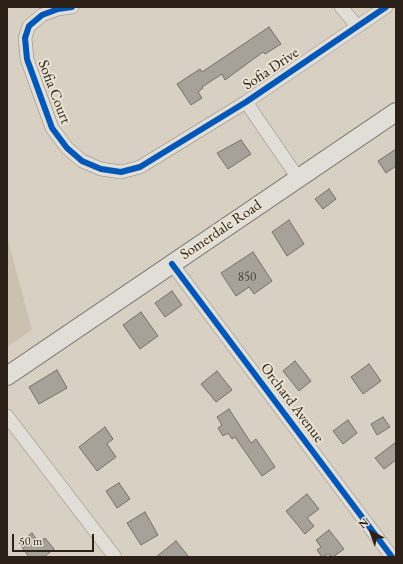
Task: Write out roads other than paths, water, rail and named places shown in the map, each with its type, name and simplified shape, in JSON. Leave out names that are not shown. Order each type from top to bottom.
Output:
[{"type":"main road","name":"Somerdale Road","points":[[7,376],[396,112]]},
{"type":"street","name":"Sofia Court","points":[[72,7],[58,9],[42,15],[29,26],[25,38],[27,59],[52,128],[67,148],[82,161],[101,169],[121,172],[140,167],[168,150]]},
{"type":"street","points":[[341,7],[357,26]]},
{"type":"street","name":"Sofia Drive","points":[[168,150],[246,102],[386,7]]},
{"type":"street","name":"Sofia Drive","points":[[246,102],[298,178]]},
{"type":"street","name":"Orchard Avenue","points":[[172,264],[392,557]]},
{"type":"street","points":[[7,416],[115,557]]}]
